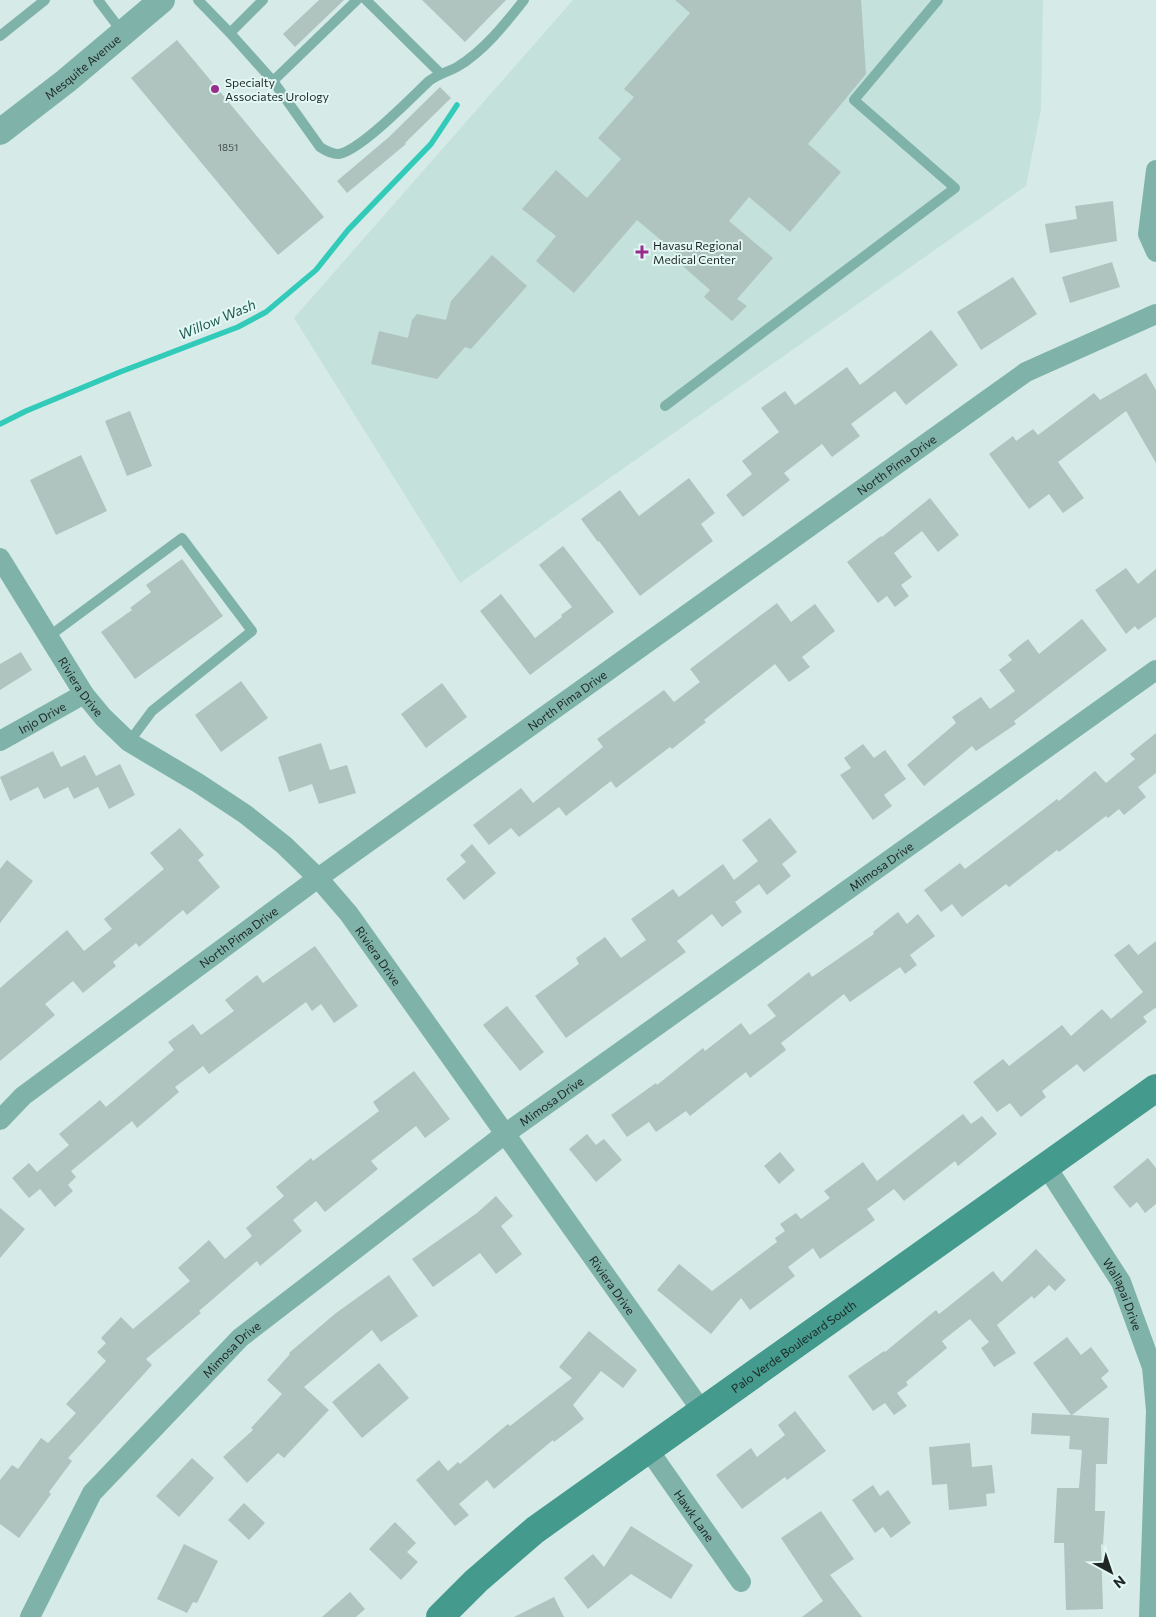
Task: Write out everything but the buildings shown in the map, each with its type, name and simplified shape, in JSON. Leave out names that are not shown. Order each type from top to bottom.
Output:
[{"type":"main road","name":"Palo Verde Boulevard South","points":[[440,1617],[476,1581],[535,1530],[1156,1088]]},
{"type":"street","name":"Mesquite Avenue","points":[[0,132],[124,34],[162,0]]},
{"type":"street","points":[[1156,170],[1148,234],[1156,252]]},
{"type":"street","name":"North Pima Drive","points":[[0,1120],[23,1096],[318,878],[1026,372],[1156,314]]},
{"type":"street","name":"Riviera Drive","points":[[0,558],[84,694],[103,717],[130,742],[245,814],[284,845],[318,878],[349,914],[702,1411]]},
{"type":"street","name":"Mimosa Drive","points":[[30,1617],[92,1493],[240,1338],[505,1134],[1156,670]]},
{"type":"street","name":"Injo Drive","points":[[0,742],[84,694]]},
{"type":"street","name":"Wallapai Drive","points":[[1046,1166],[1121,1282],[1154,1367],[1156,1410],[1149,1617]]},
{"type":"street","name":"Hawk Lane","points":[[648,1449],[740,1582]]},
{"type":"lane","points":[[0,36],[45,0]]},
{"type":"lane","points":[[98,0],[124,34]]},
{"type":"lane","points":[[198,0],[273,81],[320,147],[328,152],[339,154],[351,149],[364,140],[429,81],[440,73],[456,68],[477,53],[524,0]]},
{"type":"lane","points":[[230,33],[262,0]]},
{"type":"lane","points":[[273,81],[357,0]]},
{"type":"lane","points":[[366,0],[440,73]]},
{"type":"lane","points":[[665,406],[955,188],[854,100],[938,0]]},
{"type":"lane","points":[[48,637],[182,538],[252,631],[152,711],[130,742]]},
{"type":"shaded area","name":"Havasu Regional Medical Center","points":[[573,0],[1043,0],[1041,109],[1026,186],[460,583],[294,318]]},
{"type":"waterway","name":"Willow Wash","points":[[0,424],[26,411],[120,372],[238,327],[266,312],[316,270],[348,230],[431,144],[457,105]]},
{"type":"place","name":"Specialty Associates Urology","points":[[215,89]]},
{"type":"place","name":"Havasu Regional Medical Center","points":[[642,252]]}]
